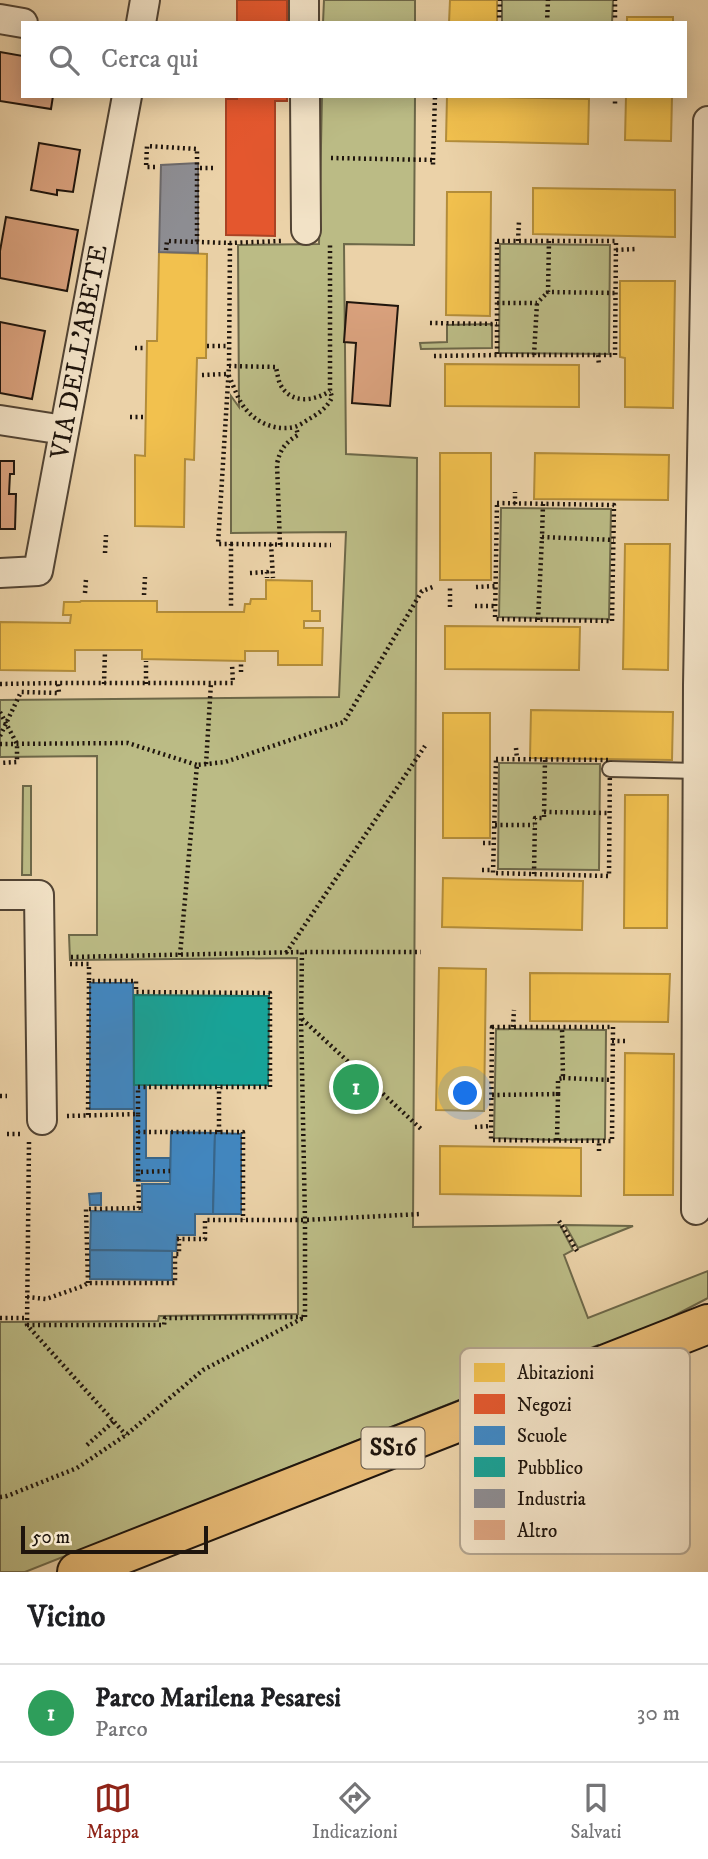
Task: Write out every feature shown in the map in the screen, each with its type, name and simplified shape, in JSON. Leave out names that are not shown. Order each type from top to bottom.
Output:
[{"type":"main road","name":"SS16","points":[[647,1348],[708,1324]]},
{"type":"main road","name":"SS16","points":[[690,1355],[708,1348]]},
{"type":"main road","name":"SS16","points":[[77,1572],[460,1421]]},
{"type":"main road","name":"SS16","points":[[149,1572],[460,1447]]},
{"type":"street","points":[[141,21],[145,0]]},
{"type":"street","points":[[304,0],[304,21]]},
{"type":"street","points":[[0,19],[21,23]]},
{"type":"street","name":"VIA DELL'ABETE","points":[[0,573],[38,571],[127,98]]},
{"type":"street","points":[[305,98],[309,234]]},
{"type":"street","points":[[696,1210],[698,771],[703,686],[708,121]]},
{"type":"street","points":[[0,420],[64,430]]},
{"type":"street","points":[[0,895],[39,895],[36,1128]]},
{"type":"lane","points":[[610,769],[698,771]]},
{"type":"path","points":[[499,21],[500,0]]},
{"type":"path","points":[[547,21],[548,0]]},
{"type":"path","points":[[615,0],[615,21]]},
{"type":"path","points":[[433,168],[435,98]]},
{"type":"path","points":[[615,98],[615,107]]},
{"type":"path","points":[[155,167],[146,167],[147,146],[197,149],[197,242]]},
{"type":"path","points":[[305,158],[433,160]]},
{"type":"path","points":[[200,168],[216,168]]},
{"type":"path","points":[[519,221],[519,241]]},
{"type":"path","points":[[166,250],[167,241],[230,243],[309,234],[332,397],[317,414],[296,427],[270,426],[257,420],[246,410],[228,374]]},
{"type":"path","points":[[434,356],[615,355],[616,241],[497,241],[496,355]]},
{"type":"path","points":[[534,355],[537,303],[548,292],[549,241]]},
{"type":"path","points":[[230,243],[229,366],[218,544],[331,545]]},
{"type":"path","points":[[616,250],[635,249]]},
{"type":"path","points":[[548,292],[616,293]]},
{"type":"path","points":[[497,303],[537,303]]},
{"type":"path","points":[[430,323],[497,324]]},
{"type":"path","points":[[207,346],[229,345]]},
{"type":"path","points":[[135,348],[146,348]]},
{"type":"path","points":[[598,355],[599,365]]},
{"type":"path","points":[[229,366],[276,367],[280,384],[291,396],[304,400],[317,399],[330,391]]},
{"type":"path","points":[[202,375],[228,374]]},
{"type":"path","points":[[130,417],[146,417]]},
{"type":"path","points":[[280,545],[279,455],[285,443],[298,435],[296,427]]},
{"type":"path","points":[[515,492],[515,504]]},
{"type":"path","points":[[497,503],[543,504],[614,505],[612,621],[495,619],[497,503]]},
{"type":"path","points":[[538,620],[543,504]]},
{"type":"path","points":[[105,553],[106,536]]},
{"type":"path","points":[[542,537],[614,540]]},
{"type":"path","points":[[231,544],[231,608]]},
{"type":"path","points":[[250,573],[267,572],[270,578],[271,546]]},
{"type":"path","points":[[144,595],[145,577]]},
{"type":"path","points":[[85,593],[86,579]]},
{"type":"path","points":[[476,587],[496,586]]},
{"type":"path","points":[[0,744],[128,743],[197,765],[225,762],[344,722],[422,591],[433,587]]},
{"type":"path","points":[[450,587],[450,607]]},
{"type":"path","points":[[475,606],[495,606]]},
{"type":"path","points":[[104,684],[105,651]]},
{"type":"path","points":[[146,661],[146,684]]},
{"type":"path","points":[[0,684],[233,683],[232,664]]},
{"type":"path","points":[[241,664],[241,672]]},
{"type":"path","points":[[0,736],[21,692],[59,693],[58,683]]},
{"type":"path","points":[[206,764],[211,683]]},
{"type":"path","points":[[0,712],[17,744],[17,762],[0,763]]},
{"type":"path","points":[[286,953],[425,746]]},
{"type":"path","points":[[516,748],[516,759]]},
{"type":"path","points":[[482,870],[493,870],[494,873],[609,876],[610,760],[496,759],[493,870]]},
{"type":"path","points":[[534,874],[534,825],[535,818],[544,818],[545,760]]},
{"type":"path","points":[[180,955],[197,765]]},
{"type":"path","points":[[544,812],[610,813]]},
{"type":"path","points":[[495,825],[534,825]]},
{"type":"path","points":[[482,843],[494,843]]},
{"type":"path","points":[[302,952],[304,1317]]},
{"type":"path","points":[[71,957],[421,952]]},
{"type":"path","points":[[70,964],[89,964],[88,1115]]},
{"type":"path","points":[[88,1283],[86,1209],[139,1209],[136,1087],[270,1087],[270,993],[136,992],[136,981],[89,981]]},
{"type":"path","points":[[513,1027],[514,1010]]},
{"type":"path","points":[[301,1018],[421,1129]]},
{"type":"path","points":[[492,1027],[513,1027],[613,1027],[611,1141],[491,1140],[492,1027]]},
{"type":"path","points":[[562,1027],[563,1079]]},
{"type":"path","points":[[612,1041],[626,1041]]},
{"type":"path","points":[[557,1140],[558,1079],[612,1080]]},
{"type":"path","points":[[219,1087],[219,1132]]},
{"type":"path","points":[[492,1095],[558,1094]]},
{"type":"path","points":[[0,1096],[7,1096]]},
{"type":"path","points":[[71,1115],[138,1114]]},
{"type":"path","points":[[474,1127],[491,1126]]},
{"type":"path","points":[[36,1128],[26,1321],[126,1435]]},
{"type":"path","points":[[138,1132],[243,1132],[243,1220]]},
{"type":"path","points":[[599,1140],[599,1151]]},
{"type":"path","points":[[138,1172],[170,1171]]},
{"type":"path","points":[[27,1297],[46,1300],[88,1283],[175,1283],[178,1239],[205,1239],[205,1220],[304,1220],[421,1214]]},
{"type":"path","points":[[559,1221],[577,1251]]},
{"type":"path","points":[[0,1318],[164,1325],[164,1318],[304,1317]]},
{"type":"path","points":[[0,1497],[77,1468],[126,1435],[203,1370],[304,1317]]},
{"type":"path","points":[[87,1446],[114,1421]]},
{"type":"green space","points":[[324,0],[415,0],[415,21],[323,21]]},
{"type":"green space","points":[[502,0],[613,0],[612,21],[502,21]]},
{"type":"green space","points":[[322,98],[415,98],[414,245],[344,244],[346,454],[417,458],[413,1227],[560,1225],[573,1250],[564,1255],[588,1318],[708,1271],[708,1298],[662,1322],[601,1348],[598,1345],[590,1348],[460,1348],[460,1400],[25,1572],[0,1572],[0,1322],[158,1321],[159,1316],[298,1314],[297,958],[70,960],[69,935],[97,935],[97,756],[0,757],[0,700],[339,697],[346,532],[231,533],[231,396],[239,407],[238,245],[319,244]]},
{"type":"green space","points":[[500,244],[610,245],[609,354],[499,353]]},
{"type":"green space","points":[[492,324],[492,348],[421,349],[420,343],[447,342],[447,325]]},
{"type":"green space","points":[[501,508],[611,509],[609,619],[499,617]]},
{"type":"green space","points":[[499,763],[600,764],[599,870],[498,869]]},
{"type":"green space","points":[[23,786],[31,786],[31,875],[22,875]]},
{"type":"green space","points":[[496,1029],[606,1030],[605,1139],[494,1138]]},
{"type":"green space","points":[[565,1225],[633,1226],[578,1248]]},
{"type":"building: Abitazioni","points":[[450,0],[497,0],[497,21],[449,21]]},
{"type":"building: Abitazioni","points":[[627,17],[673,17],[673,21],[627,21]]},
{"type":"building: Abitazioni","points":[[447,98],[589,99],[588,144],[446,141]]},
{"type":"building: Abitazioni","points":[[626,98],[672,98],[671,141],[625,140]]},
{"type":"building: Abitazioni","points":[[533,188],[675,190],[675,237],[533,234]]},
{"type":"building: Abitazioni","points":[[447,192],[491,192],[490,316],[446,315]]},
{"type":"building: Abitazioni","points":[[159,252],[207,254],[206,358],[197,358],[194,460],[185,459],[184,527],[135,526],[135,455],[145,456],[147,341],[157,341]]},
{"type":"building: Abitazioni","points":[[620,281],[675,281],[673,408],[625,407],[625,358],[620,357]]},
{"type":"building: Abitazioni","points":[[445,364],[579,365],[579,407],[445,406]]},
{"type":"building: Abitazioni","points":[[440,453],[491,453],[491,580],[440,580]]},
{"type":"building: Abitazioni","points":[[535,453],[669,455],[668,500],[534,499]]},
{"type":"building: Abitazioni","points":[[625,544],[670,544],[668,670],[623,669]]},
{"type":"building: Abitazioni","points":[[266,580],[312,581],[312,611],[320,611],[320,621],[304,621],[304,628],[323,628],[322,665],[278,665],[278,651],[245,651],[245,661],[142,659],[142,650],[75,650],[75,671],[0,670],[0,622],[70,623],[71,615],[63,615],[64,602],[81,601],[157,601],[157,612],[244,612],[245,604],[250,604],[251,599],[266,599]]},
{"type":"building: Abitazioni","points":[[445,626],[580,627],[579,670],[445,669]]},
{"type":"building: Abitazioni","points":[[531,710],[673,712],[672,760],[530,758]]},
{"type":"building: Abitazioni","points":[[443,713],[490,713],[490,838],[443,838]]},
{"type":"building: Abitazioni","points":[[625,795],[668,795],[667,928],[624,928]]},
{"type":"building: Abitazioni","points":[[443,878],[583,881],[582,930],[442,927]]},
{"type":"building: Abitazioni","points":[[439,968],[486,969],[484,1111],[436,1110]]},
{"type":"building: Abitazioni","points":[[530,973],[670,974],[668,1022],[530,1021]]},
{"type":"building: Abitazioni","points":[[625,1053],[674,1054],[673,1195],[624,1195]]},
{"type":"building: Abitazioni","points":[[440,1146],[581,1148],[581,1196],[440,1194]]},
{"type":"building: Negozi","points":[[237,0],[287,0],[287,21],[237,21]]},
{"type":"building: Negozi","points":[[287,98],[287,101],[275,101],[275,236],[226,235],[226,99]]},
{"type":"building: Scuole","points":[[90,983],[133,983],[134,1109],[90,1109]]},
{"type":"building: Scuole","points":[[134,1085],[146,1085],[146,1158],[170,1158],[170,1181],[134,1181]]},
{"type":"building: Scuole","points":[[171,1132],[215,1133],[213,1214],[195,1214],[195,1235],[177,1235],[176,1251],[90,1250],[91,1211],[142,1212],[142,1184],[170,1184]]},
{"type":"building: Scuole","points":[[215,1133],[241,1134],[241,1214],[213,1214]]},
{"type":"building: Scuole","points":[[101,1193],[101,1205],[90,1205],[89,1194]]},
{"type":"building: Scuole","points":[[90,1250],[172,1251],[172,1280],[90,1279]]},
{"type":"building: Pubblico","points":[[134,995],[269,996],[268,1085],[134,1085]]},
{"type":"building: Industria","points":[[198,163],[198,253],[159,252],[161,165]]},
{"type":"building: Altro","points":[[0,52],[21,56],[21,98],[53,98],[51,109],[0,101]]},
{"type":"building: Altro","points":[[39,143],[80,150],[73,192],[57,190],[57,195],[31,190]]},
{"type":"building: Altro","points":[[6,217],[78,230],[67,291],[0,278],[0,251]]},
{"type":"building: Altro","points":[[347,302],[398,306],[390,406],[352,403],[356,343],[344,342]]},
{"type":"building: Altro","points":[[0,322],[45,331],[32,399],[0,393]]},
{"type":"building: Altro","points":[[0,461],[14,461],[9,494],[16,494],[15,529],[0,529]]},
{"type":"place","name":"Parco Marilena Pesaresi","points":[[356,1087]]}]
